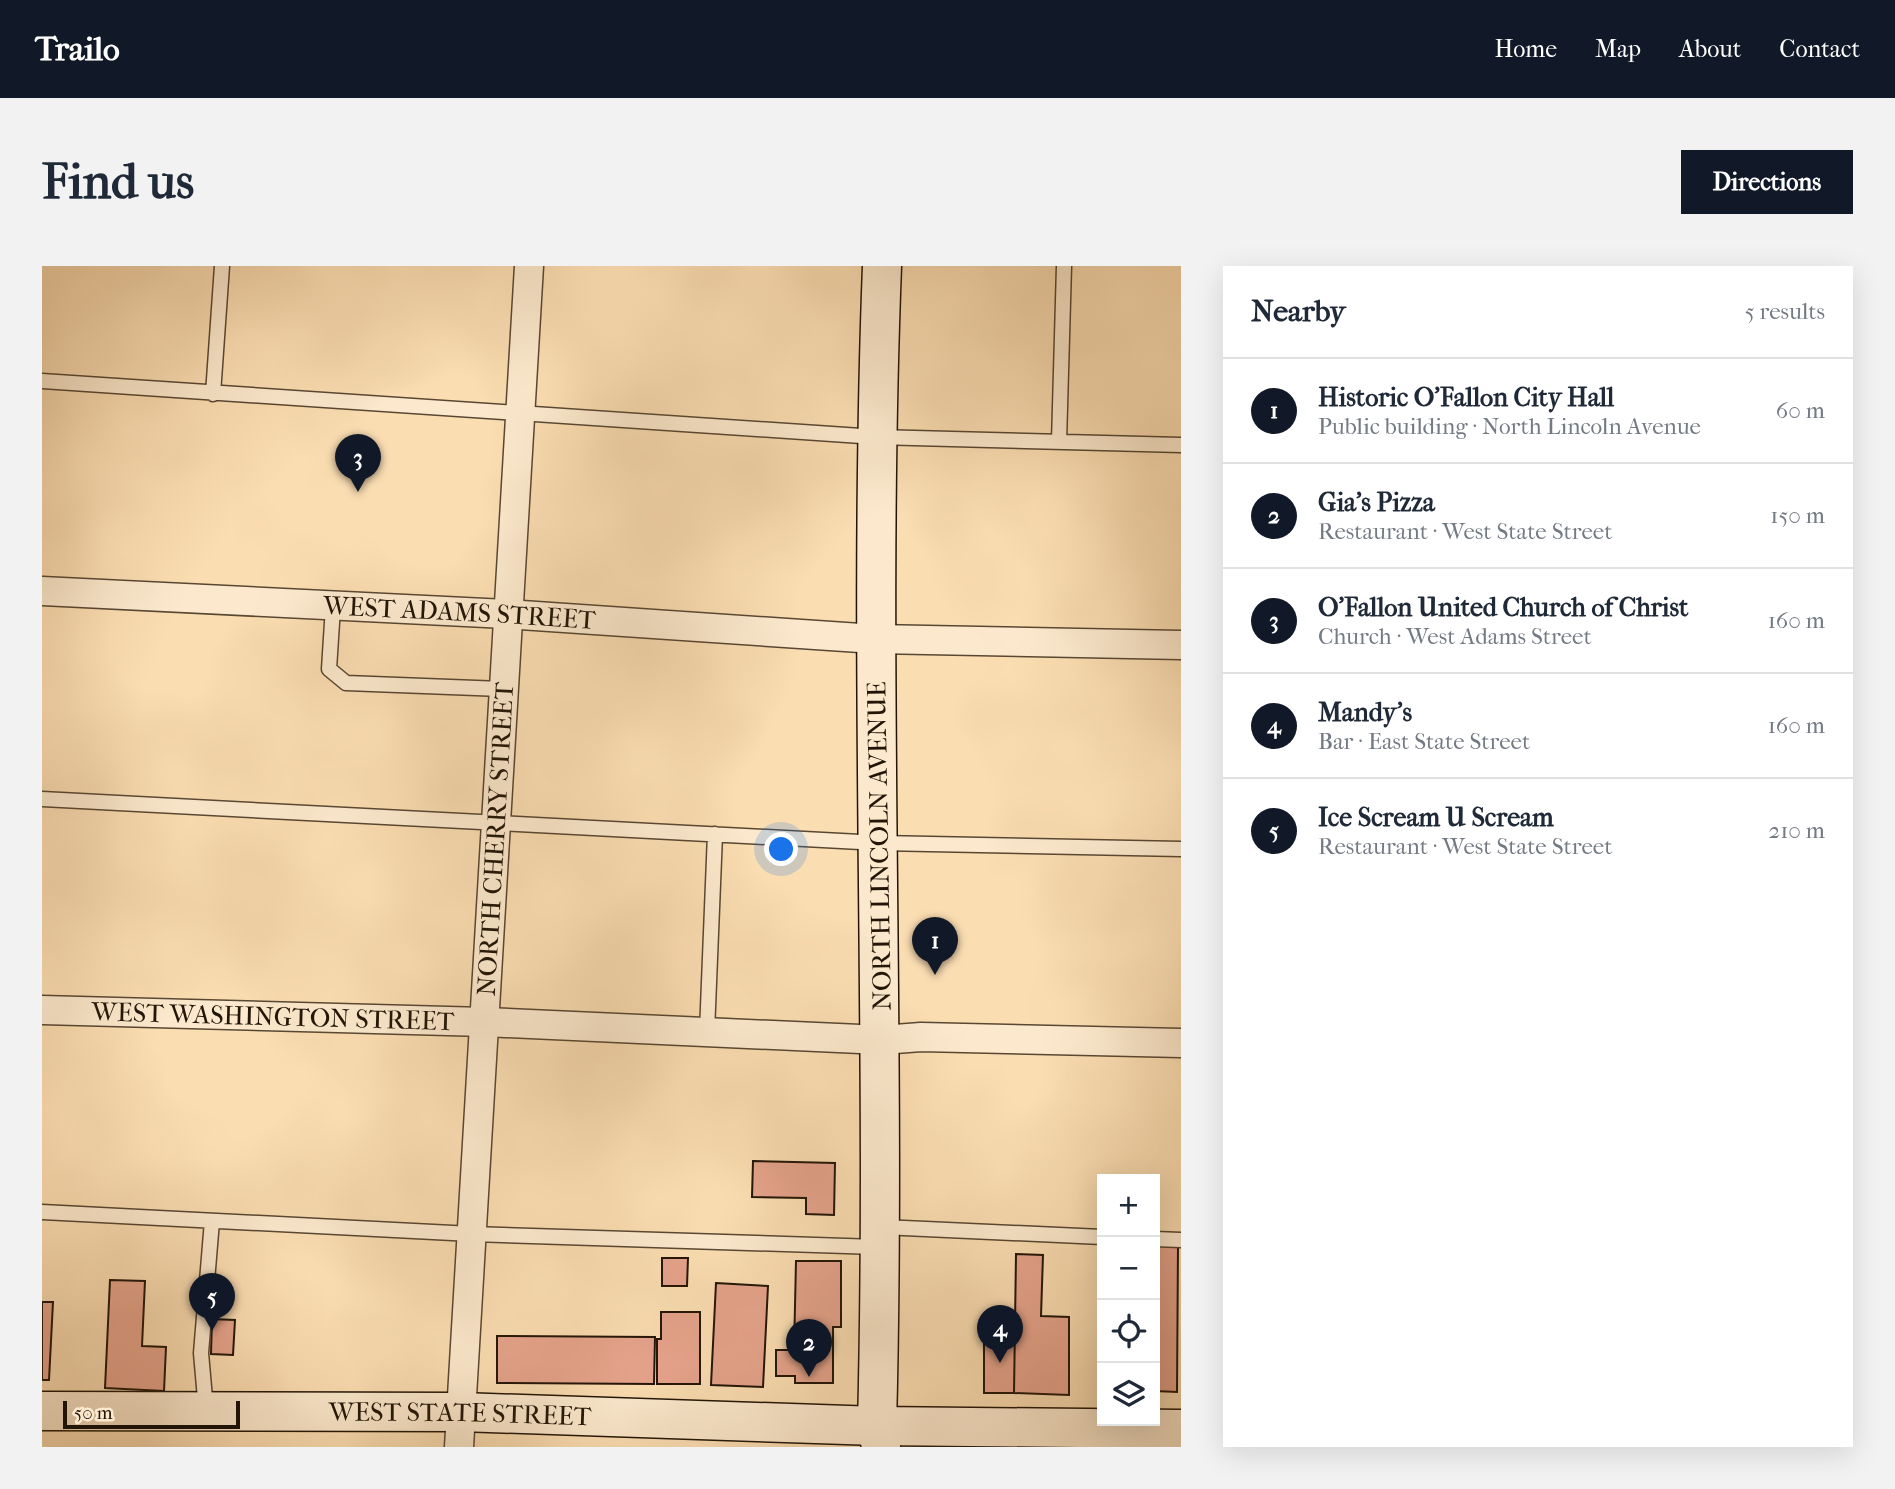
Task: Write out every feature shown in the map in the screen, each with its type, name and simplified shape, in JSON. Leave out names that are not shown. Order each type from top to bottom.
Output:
[{"type":"main road","name":"NORTH LINCOLN AVENUE","points":[[879,1436],[882,1040],[875,639],[876,437],[882,266]]},
{"type":"main road","name":"WEST STATE STREET","points":[[42,1411],[206,1411],[460,1430],[1012,1437],[1181,1429]]},
{"type":"street","name":"NORTH CHERRY STREET","points":[[460,1430],[506,614],[529,266]]},
{"type":"street","name":"WEST ADAMS STREET","points":[[42,591],[506,614],[875,639],[1181,645]]},
{"type":"street","name":"WEST WASHINGTON STREET","points":[[42,1010],[485,1022],[882,1040],[922,1037],[1181,1043]]},
{"type":"lane","points":[[213,394],[222,266]]},
{"type":"lane","points":[[1059,442],[1064,266]]},
{"type":"lane","points":[[42,382],[520,416],[876,437],[1181,445]]},
{"type":"lane","points":[[332,607],[329,669],[346,682],[502,689]]},
{"type":"lane","points":[[42,799],[879,843],[1181,849]]},
{"type":"lane","points":[[707,1032],[715,834]]},
{"type":"lane","points":[[42,1212],[472,1234],[1097,1237]]},
{"type":"lane","points":[[206,1411],[201,1353],[212,1221]]},
{"type":"lane","points":[[1160,1239],[1181,1240]]},
{"type":"building","points":[[753,1161],[835,1163],[834,1215],[806,1214],[806,1198],[752,1197]]},
{"type":"building","points":[[1160,1245],[1178,1246],[1177,1392],[1160,1391]]},
{"type":"building","points":[[1016,1254],[1043,1255],[1041,1316],[1069,1317],[1069,1395],[1014,1393]]},
{"type":"building","points":[[662,1258],[688,1258],[687,1286],[662,1286]]},
{"type":"building","points":[[796,1261],[841,1261],[841,1327],[833,1327],[833,1383],[795,1383],[795,1376],[776,1376],[776,1350],[794,1350]]},
{"type":"building","points":[[110,1280],[145,1281],[142,1346],[166,1347],[164,1391],[105,1388]]},
{"type":"building","points":[[716,1283],[768,1286],[763,1387],[711,1385]]},
{"type":"building","points":[[42,1302],[53,1302],[49,1380],[42,1380]]},
{"type":"building","points":[[661,1312],[700,1312],[700,1384],[657,1384],[657,1339],[661,1339]]},
{"type":"building","points":[[984,1314],[1002,1314],[1002,1324],[1015,1324],[1014,1393],[984,1393]]},
{"type":"building","points":[[212,1319],[235,1320],[233,1355],[211,1354]]},
{"type":"building","points":[[497,1336],[655,1337],[654,1384],[497,1383]]},
{"type":"place","name":"O'Fallon United Church of Christ","points":[[358,492]]},
{"type":"place","name":"Historic O'Fallon City Hall","points":[[935,975]]},
{"type":"place","name":"Ice Scream U Scream","points":[[212,1331]]},
{"type":"place","name":"Mandy's","points":[[1000,1363]]},
{"type":"place","name":"Gia's Pizza","points":[[809,1377]]}]
